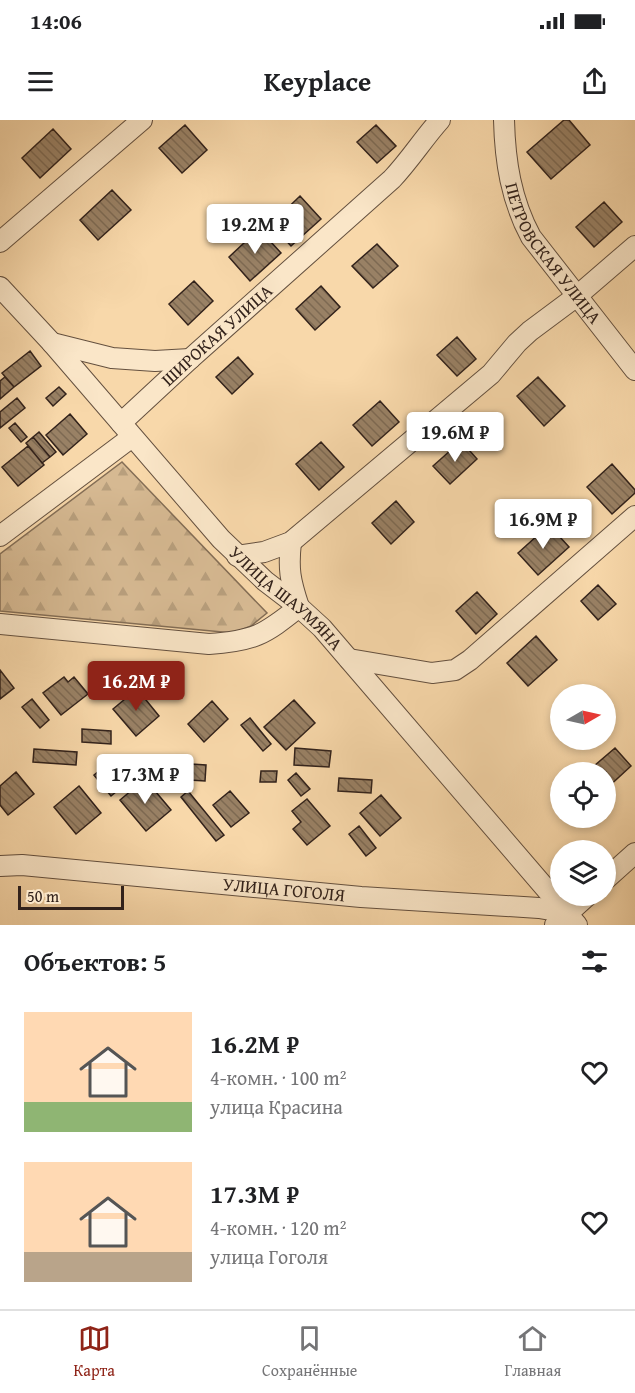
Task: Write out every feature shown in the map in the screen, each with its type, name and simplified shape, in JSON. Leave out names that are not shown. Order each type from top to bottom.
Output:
[{"type":"street","points":[[0,242],[141,120]]},
{"type":"street","name":"ШИРОКАЯ УЛИЦА","points":[[0,537],[127,430],[190,359],[392,179],[409,161],[440,120]]},
{"type":"street","name":"ПЕТРОВСКАЯ УЛИЦА","points":[[503,120],[511,187],[523,222],[531,237],[635,370]]},
{"type":"street","points":[[237,556],[264,552],[291,542],[491,374],[530,331],[577,296],[635,246]]},
{"type":"street","name":"УЛИЦА ШАУМЯНА","points":[[0,287],[52,343],[237,556],[322,628],[566,921]]},
{"type":"street","points":[[52,343],[112,358],[155,361],[190,359]]},
{"type":"street","points":[[349,659],[432,673],[455,670],[470,660],[635,516]]},
{"type":"street","points":[[0,624],[209,644],[249,639],[275,627],[298,607],[291,582],[291,542]]},
{"type":"street","points":[[616,870],[635,853]]},
{"type":"street","name":"УЛИЦА ГОГОЛЯ","points":[[0,866],[22,865],[361,897],[539,908],[566,921]]},
{"type":"street","points":[[566,921],[579,906]]},
{"type":"green space","points":[[122,462],[267,613],[251,626],[233,633],[0,611],[0,554]]},
{"type":"building","points":[[564,120],[569,120],[590,145],[551,179],[527,152]]},
{"type":"building","points":[[185,125],[207,150],[182,173],[159,148]]},
{"type":"building","points":[[376,125],[396,146],[377,163],[357,142]]},
{"type":"building","points":[[53,129],[71,149],[40,178],[22,158]]},
{"type":"building","points":[[112,190],[131,210],[98,240],[80,220]]},
{"type":"building","points":[[300,196],[321,219],[291,246],[271,224]]},
{"type":"building","points":[[604,202],[622,222],[594,247],[576,227]]},
{"type":"building","points":[[259,229],[281,253],[250,281],[229,257]]},
{"type":"building","points":[[377,244],[398,266],[373,288],[352,266]]},
{"type":"building","points":[[194,281],[213,301],[188,325],[169,304]]},
{"type":"building","points":[[321,286],[340,307],[315,330],[296,309]]},
{"type":"building","points":[[457,337],[476,359],[457,376],[437,355]]},
{"type":"building","points":[[30,351],[41,366],[14,387],[2,373]]},
{"type":"building","points":[[238,357],[253,374],[232,394],[216,377]]},
{"type":"building","points":[[5,377],[14,387],[0,399],[0,381]]},
{"type":"building","points":[[538,377],[565,406],[544,426],[517,396]]},
{"type":"building","points":[[59,387],[66,394],[53,406],[46,398]]},
{"type":"building","points":[[17,398],[25,408],[0,428],[0,412]]},
{"type":"building","points":[[380,401],[399,422],[372,446],[353,425]]},
{"type":"building","points":[[70,414],[87,434],[63,455],[46,435]]},
{"type":"building","points":[[15,423],[27,437],[21,442],[9,428]]},
{"type":"building","points":[[39,432],[56,452],[50,457],[33,437]]},
{"type":"building","points":[[33,437],[50,457],[42,463],[26,443]]},
{"type":"building","points":[[461,441],[477,459],[450,484],[433,466]]},
{"type":"building","points":[[321,442],[344,467],[319,490],[296,464]]},
{"type":"building","points":[[28,446],[44,465],[18,486],[2,467]]},
{"type":"building","points":[[612,464],[635,490],[635,493],[612,514],[587,487]]},
{"type":"building","points":[[396,501],[414,522],[391,544],[372,523]]},
{"type":"building","points":[[549,525],[569,547],[538,575],[518,553]]},
{"type":"building","points":[[598,585],[616,604],[598,620],[581,601]]},
{"type":"building","points":[[477,592],[497,614],[476,634],[456,611]]},
{"type":"building","points":[[536,636],[557,660],[528,686],[507,663]]},
{"type":"building","points":[[0,670],[14,688],[0,699]]},
{"type":"building","points":[[64,677],[68,682],[74,677],[88,694],[61,715],[43,693]]},
{"type":"building","points":[[137,689],[159,716],[136,736],[113,709]]},
{"type":"building","points":[[32,699],[49,720],[40,728],[22,707]]},
{"type":"building","points":[[294,700],[315,723],[286,750],[264,727]]},
{"type":"building","points":[[212,701],[228,719],[204,742],[188,724]]},
{"type":"building","points":[[250,718],[271,744],[263,751],[241,725]]},
{"type":"building","points":[[82,729],[111,731],[111,744],[82,742]]},
{"type":"building","points":[[295,748],[331,751],[329,767],[294,765]]},
{"type":"building","points":[[34,749],[77,752],[76,765],[33,762]]},
{"type":"building","points":[[616,749],[631,766],[616,780],[616,762],[599,762]]},
{"type":"building","points":[[191,764],[206,765],[205,781],[190,780]]},
{"type":"building","points":[[105,766],[122,787],[111,796],[94,775]]},
{"type":"building","points":[[261,771],[277,771],[276,782],[260,782]]},
{"type":"building","points":[[16,772],[34,794],[8,815],[0,805],[0,786]]},
{"type":"building","points":[[296,773],[310,789],[301,796],[288,780]]},
{"type":"building","points":[[339,778],[372,780],[371,793],[338,791]]},
{"type":"building","points":[[145,779],[171,810],[146,831],[120,800]]},
{"type":"building","points":[[79,786],[101,813],[76,834],[54,807]]},
{"type":"building","points":[[188,791],[224,835],[216,841],[181,797]]},
{"type":"building","points":[[230,791],[249,813],[231,827],[213,805]]},
{"type":"building","points":[[381,795],[401,818],[380,836],[360,813]]},
{"type":"building","points":[[307,799],[330,826],[307,845],[293,829],[301,822],[292,811]]},
{"type":"building","points":[[359,826],[376,848],[366,856],[349,834]]}]
